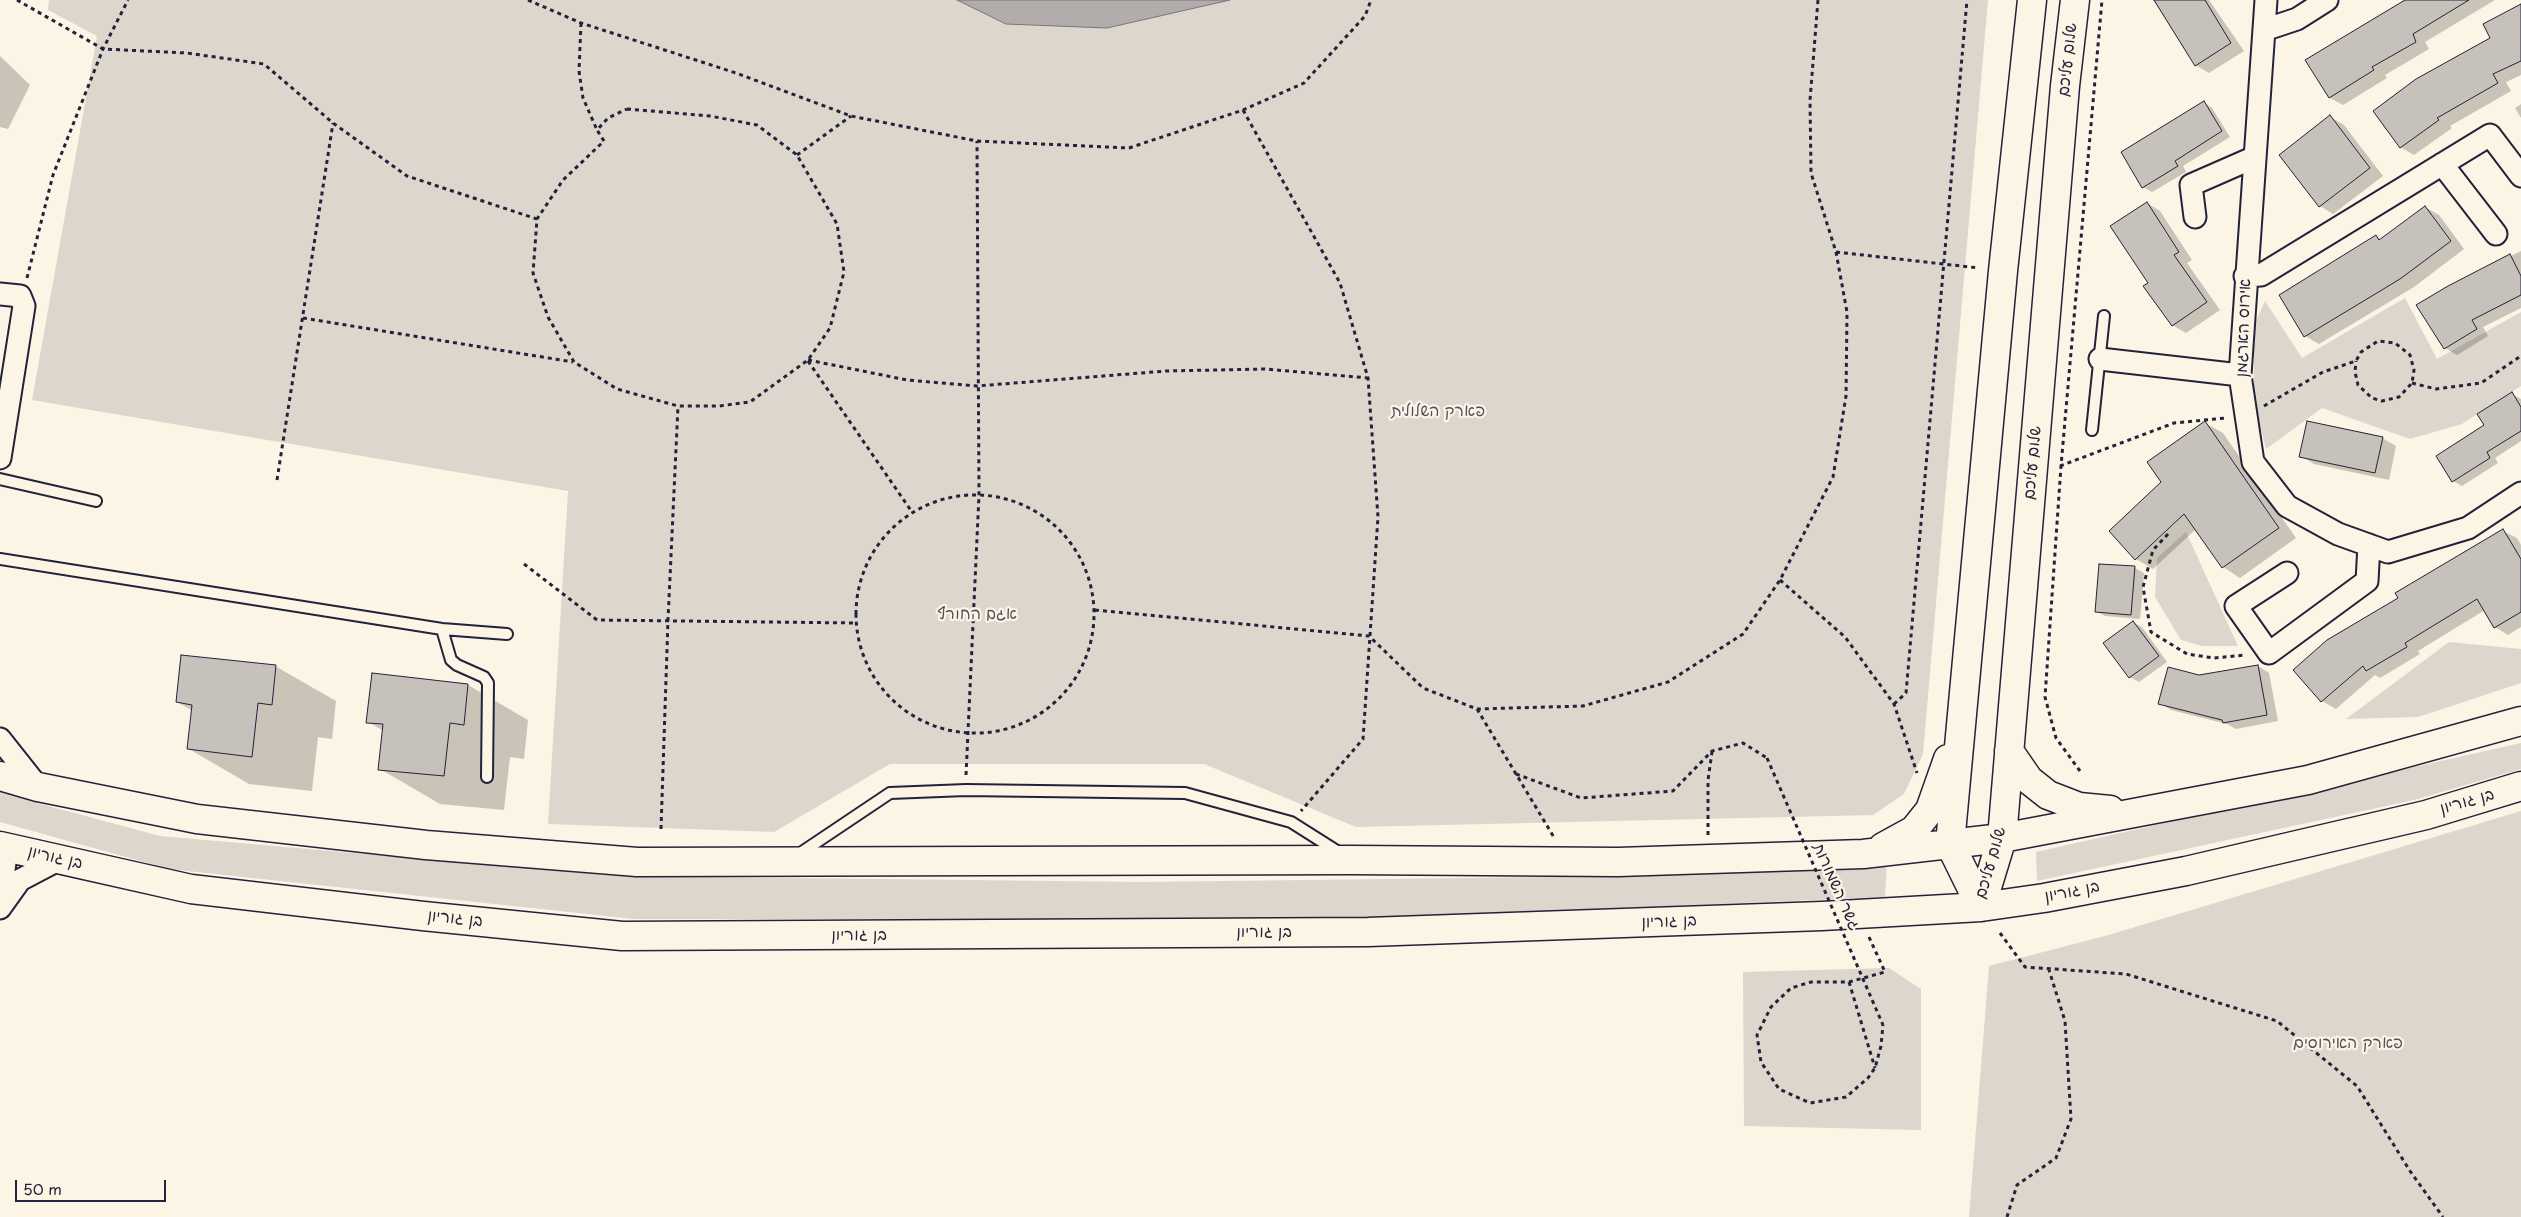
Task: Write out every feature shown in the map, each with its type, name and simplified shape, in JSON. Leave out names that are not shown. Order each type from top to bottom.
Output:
[{"type":"main road","points":[[1950,844],[2003,271],[2032,0]]},
{"type":"main road","name":"שלום עליכם","points":[[1981,906],[2002,838],[2065,86],[2075,0]]},
{"type":"main road","points":[[1863,854],[1888,845],[1914,830],[1930,810],[1961,717]]},
{"type":"main road","points":[[0,776],[38,787],[197,818],[426,845],[638,862],[1351,860],[1568,862],[1863,854],[2002,838],[2308,780],[2521,722]]},
{"type":"main road","points":[[2009,751],[2029,780],[2048,795],[2079,806],[2128,813]]},
{"type":"main road","name":"בן גוריון","points":[[4,846],[191,889],[423,916],[622,936],[1368,932],[1859,914],[1981,906],[2044,898],[2186,871],[2426,815],[2521,786]]},
{"type":"main road","name":"שלום עליכם","points":[[1950,844],[1981,906]]},
{"type":"street","name":"אירוס הארגמן","points":[[2266,0],[2245,276],[2240,375],[2253,462],[2287,506],[2338,534],[2388,552],[2468,528],[2521,494]]},
{"type":"street","points":[[2264,30],[2297,19],[2327,0]]},
{"type":"street","points":[[2245,276],[2261,275],[2490,135],[2521,176]]},
{"type":"street","points":[[2196,217],[2192,185],[2255,157]]},
{"type":"street","points":[[2442,164],[2496,234]]},
{"type":"street","points":[[0,294],[20,296],[24,306],[0,458]]},
{"type":"street","points":[[2100,359],[2240,375]]},
{"type":"street","points":[[2287,573],[2236,606],[2269,654],[2367,581],[2369,545]]},
{"type":"street","points":[[0,740],[38,787]]},
{"type":"street","points":[[0,901],[4,846]]},
{"type":"street","points":[[0,908],[20,880],[60,859]]},
{"type":"lane","points":[[2092,430],[2104,316]]},
{"type":"lane","points":[[0,479],[96,501]]},
{"type":"lane","points":[[0,560],[442,629],[507,634]]},
{"type":"lane","points":[[442,629],[451,660],[457,666],[484,677],[488,683],[487,777]]},
{"type":"lane","points":[[786,862],[890,793],[966,790],[1185,793],[1291,822],[1351,860]]},
{"type":"path","points":[[17,0],[103,49],[187,53],[264,64],[333,123],[407,176],[537,219]]},
{"type":"path","points":[[26,285],[53,175],[103,49],[128,0]]},
{"type":"path","points":[[528,0],[581,23],[736,73],[851,116],[977,141],[1129,148],[1243,110],[1304,83],[1365,16],[1371,0]]},
{"type":"path","points":[[1095,610],[1370,636],[1422,688],[1477,709],[1583,706],[1668,682],[1743,634],[1780,580],[1832,477],[1846,396],[1847,312],[1836,252],[1811,173],[1810,100],[1818,0]]},
{"type":"path","points":[[1894,704],[1906,693],[1967,0]]},
{"type":"path","points":[[2080,771],[2056,738],[2045,697],[2061,466],[2102,0]]},
{"type":"path","points":[[574,362],[548,317],[533,274],[537,219],[563,180],[604,141],[583,98],[579,71],[581,23]]},
{"type":"path","points":[[303,318],[574,362],[617,389],[678,406],[719,406],[750,402],[808,360],[830,328],[844,272],[837,224],[797,155],[757,125],[710,116],[627,110],[608,118],[597,130]]},
{"type":"path","points":[[1243,110],[1340,283],[1368,378],[1378,517],[1363,739],[1291,822]]},
{"type":"path","points":[[797,155],[851,116]]},
{"type":"path","points":[[277,480],[333,123]]},
{"type":"path","points":[[966,790],[979,495],[977,141]]},
{"type":"path","points":[[1836,252],[2003,271]]},
{"type":"path","points":[[2378,341],[2395,343],[2410,355],[2414,370],[2412,382],[2399,397],[2390,400],[2372,398],[2358,385],[2355,372],[2356,361],[2361,352],[2369,345],[2378,341]]},
{"type":"path","points":[[2412,382],[2436,389],[2481,383],[2521,356]]},
{"type":"path","points":[[808,360],[907,380],[977,386],[1166,371],[1265,369],[1368,378]]},
{"type":"path","points":[[808,360],[912,513]]},
{"type":"path","points":[[2032,476],[2174,423],[2246,416],[2323,372],[2356,361]]},
{"type":"path","points":[[661,829],[678,406]]},
{"type":"path","points":[[979,495],[1016,502],[1049,520],[1075,548],[1091,582],[1095,610],[1087,658],[1068,691],[1039,716],[1004,731],[968,733],[933,726],[903,710],[880,686],[864,656],[856,623],[859,591],[870,560],[888,533],[912,513],[944,499],[979,495]]},
{"type":"path","points":[[2168,534],[2153,550],[2144,587],[2152,632],[2186,654],[2214,658],[2269,654]]},
{"type":"path","points":[[524,564],[597,620],[856,623]]},
{"type":"path","points":[[1780,580],[1845,637],[1894,704],[1918,774]]},
{"type":"path","points":[[1477,709],[1568,862]]},
{"type":"path","name":"גשר השמורות","points":[[1712,751],[1743,743],[1767,758],[1883,1025],[1881,1046],[1875,1068]]},
{"type":"path","points":[[1516,774],[1581,798],[1673,791],[1712,751]]},
{"type":"path","points":[[1708,859],[1708,780],[1712,751]]},
{"type":"path","points":[[1849,982],[1875,1068],[1868,1078],[1846,1097],[1810,1103],[1779,1089],[1761,1062],[1757,1035],[1771,1007],[1791,988],[1811,982],[1849,982],[1885,972],[1859,914]]},
{"type":"path","points":[[2000,933],[2025,967],[2126,974],[2277,1022],[2357,1086],[2410,1171],[2443,1217]]},
{"type":"path","points":[[2007,1217],[2017,1185],[2056,1158],[2071,1119],[2066,1021],[2049,970]]},
{"type":"green space","name":"פארק השלולית","points":[[49,0],[1988,0],[1923,754],[1904,794],[1873,815],[1356,827],[1204,764],[890,764],[774,832],[548,824],[568,491],[32,400],[97,36],[48,10]]},
{"type":"green space","points":[[2405,298],[2437,359],[2521,312],[2521,386],[2462,424],[2410,439],[2322,408],[2266,449],[2254,400],[2254,325],[2265,301],[2302,358]]},
{"type":"green space","points":[[2186,532],[2238,646],[2202,646],[2181,640],[2155,597],[2157,558]]},
{"type":"green space","points":[[2449,642],[2521,649],[2521,683],[2418,717],[2346,719]]},
{"type":"green space","points":[[2521,743],[2521,769],[2414,800],[2037,881],[2036,852]]},
{"type":"green space","points":[[0,793],[160,836],[617,876],[1142,882],[1630,876],[1887,862],[1885,897],[1363,919],[634,919],[169,869],[0,822]]},
{"type":"green space","name":"פארק האירוסים","points":[[2521,811],[2521,1217],[1969,1217],[1989,966],[2105,936]]},
{"type":"green space","points":[[1889,968],[1921,989],[1921,1130],[1744,1126],[1743,972]]},
{"type":"shaded area","points":[[957,0],[1230,0],[1107,28],[1006,24]]},
{"type":"building","points":[[2154,0],[2205,0],[2231,43],[2195,66]]},
{"type":"building","points":[[2405,0],[2469,0],[2413,34],[2416,42],[2372,67],[2374,70],[2329,98],[2305,60]]},
{"type":"building","points":[[2521,4],[2521,61],[2493,74],[2498,83],[2437,118],[2439,120],[2400,148],[2373,111],[2416,79],[2490,38],[2483,24]]},
{"type":"building","points":[[2204,101],[2222,131],[2175,161],[2178,166],[2142,188],[2121,152]]},
{"type":"building","points":[[2330,115],[2370,168],[2319,207],[2279,155]]},
{"type":"building","points":[[2147,202],[2179,252],[2174,255],[2207,302],[2172,326],[2143,286],[2148,283],[2110,226]]},
{"type":"building","points":[[2425,206],[2451,241],[2400,279],[2304,337],[2279,295],[2376,235],[2379,240]]},
{"type":"building","points":[[2510,254],[2521,276],[2521,295],[2472,320],[2477,329],[2444,349],[2416,305]]},
{"type":"building","points":[[2512,392],[2521,407],[2521,431],[2487,452],[2490,458],[2452,482],[2436,456],[2484,425],[2477,414]]},
{"type":"building","points":[[2205,421],[2279,528],[2222,568],[2184,514],[2135,560],[2109,531],[2161,482],[2147,462]]},
{"type":"building","points":[[2307,421],[2383,437],[2375,473],[2299,457]]},
{"type":"building","points":[[2503,529],[2521,559],[2521,612],[2494,628],[2477,599],[2405,643],[2407,647],[2366,671],[2363,666],[2321,702],[2293,670],[2327,640],[2398,598],[2395,593]]},
{"type":"building","points":[[2099,564],[2135,566],[2131,615],[2095,612]]},
{"type":"building","points":[[2133,621],[2159,656],[2129,678],[2103,643]]},
{"type":"building","points":[[181,655],[276,665],[272,705],[258,703],[252,757],[187,749],[192,705],[176,702]]},
{"type":"building","points":[[2258,665],[2267,715],[2223,723],[2222,720],[2158,704],[2168,667],[2199,675]]},
{"type":"building","points":[[372,673],[468,684],[464,725],[450,723],[444,776],[378,770],[383,724],[366,723]]},
{"type":"park label","name":"אגם החורף","points":[[977,615]]}]
